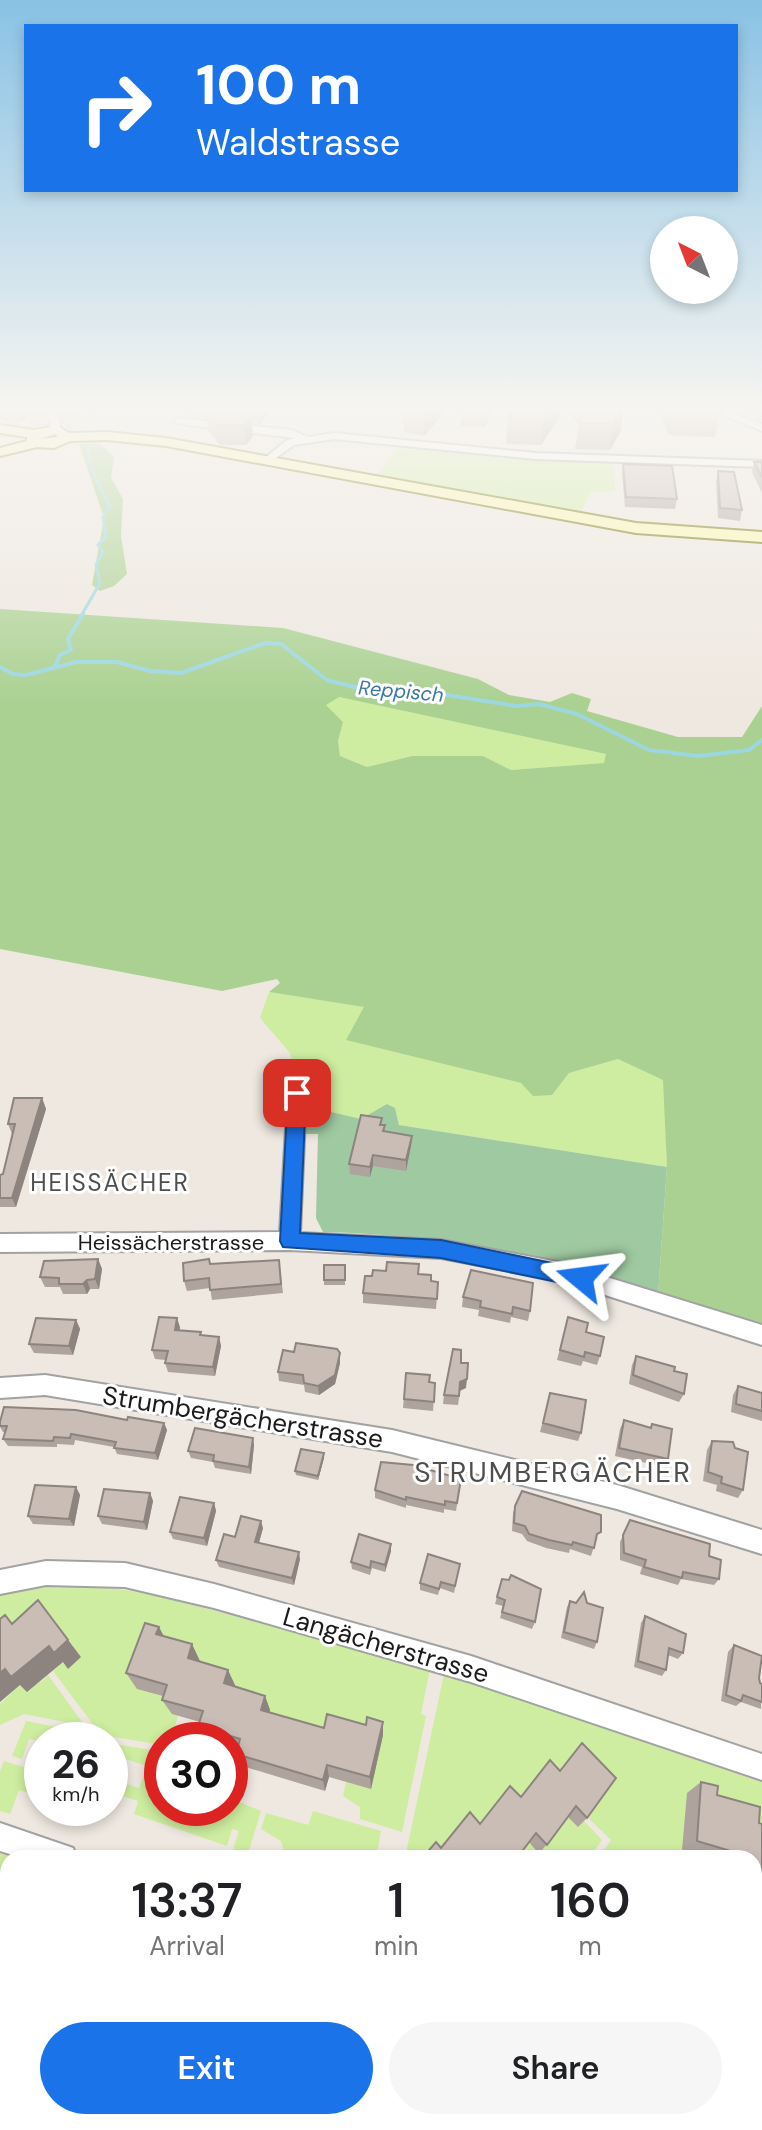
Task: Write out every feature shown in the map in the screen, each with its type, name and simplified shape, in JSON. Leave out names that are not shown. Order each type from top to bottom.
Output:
[{"type":"main road","points":[[518,506],[636,528],[762,537]]},
{"type":"street","points":[[290,1241],[297,1093]]},
{"type":"street","name":"Heissächerstrasse","points":[[0,1243],[290,1241],[441,1249],[558,1271],[762,1335]]},
{"type":"street","name":"Strumbergächerstrasse","points":[[0,1388],[45,1385],[392,1441],[617,1497],[762,1542]]},
{"type":"street","name":"Langächerstrasse","points":[[0,1582],[46,1573],[125,1575],[214,1596],[471,1669],[762,1767]]},
{"type":"street","points":[[0,1837],[39,1850]]},
{"type":"green space","points":[[100,506],[123,506],[121,536],[127,574],[114,586],[100,591],[92,585],[104,518]]},
{"type":"green space","points":[[555,506],[584,506],[582,511]]},
{"type":"green space","points":[[0,609],[283,628],[478,679],[509,695],[550,702],[572,693],[591,699],[587,711],[678,737],[742,737],[762,706],[762,1326],[658,1295],[667,1167],[663,1080],[618,1059],[569,1073],[552,1095],[533,1096],[521,1083],[346,1040],[364,1007],[269,992],[280,983],[277,979],[222,991],[0,949]],"holes":[[[339,697],[606,754],[604,763],[511,770],[483,756],[412,756],[367,767],[340,756],[338,741],[343,722],[326,705]]]},
{"type":"green space","points":[[339,697],[607,754],[605,763],[511,770],[483,756],[412,756],[367,767],[340,756],[338,741],[343,722],[325,704]]},
{"type":"green space","points":[[269,992],[365,1007],[347,1040],[521,1083],[552,1095],[569,1073],[618,1059],[664,1080],[667,1167],[399,1125],[395,1108],[387,1104],[362,1119],[312,1110],[305,1106],[290,1053],[260,1018]]},
{"type":"green space","points":[[387,1104],[395,1108],[399,1125],[667,1167],[658,1295],[574,1269],[493,1250],[411,1237],[323,1232],[316,1218],[318,1134],[302,1134],[305,1106],[361,1119]]},
{"type":"green space","points":[[67,1583],[148,1593],[430,1669],[421,1714],[426,1716],[402,1832],[360,1819],[360,1807],[343,1796],[346,1782],[371,1788],[382,1735],[326,1742],[231,1698],[235,1685],[176,1700],[176,1722],[144,1722],[144,1742],[128,1739],[128,1722],[91,1722],[53,1671],[62,1662],[81,1657],[53,1618],[0,1651],[0,1593]]},
{"type":"green space","points":[[444,1674],[762,1782],[762,1838],[682,1849],[685,1850],[604,1850],[611,1840],[552,1783],[450,1850],[407,1850]]},
{"type":"green space","points":[[48,1675],[82,1722],[24,1714],[0,1725],[0,1704],[21,1684],[41,1682]]},
{"type":"green space","points":[[24,1726],[22,1759],[12,1756]]},
{"type":"green space","points":[[128,1746],[144,1749],[144,1765],[128,1760]]},
{"type":"green space","points":[[4,1761],[24,1767],[24,1792],[19,1790],[10,1814],[0,1811],[0,1771]]},
{"type":"green space","points":[[144,1774],[144,1817],[134,1814],[138,1801],[128,1798],[128,1784],[139,1788]]},
{"type":"green space","points":[[248,1806],[261,1811],[249,1850],[233,1849],[239,1831],[232,1829],[227,1846],[169,1826],[248,1826]]},
{"type":"green space","points":[[313,1811],[381,1831],[377,1850],[284,1850],[281,1841],[261,1829],[266,1813],[308,1825]]},
{"type":"green space","points":[[567,1816],[583,1820],[602,1840],[595,1850],[522,1850],[529,1842]]},
{"type":"building","points":[[741,506],[742,510],[720,508]]},
{"type":"building","points":[[14,1098],[42,1098],[12,1198],[0,1198],[0,1175],[3,1174],[15,1124],[8,1124]]},
{"type":"building","points":[[361,1115],[382,1118],[380,1125],[385,1125],[383,1131],[412,1136],[406,1160],[373,1155],[370,1167],[349,1164]]},
{"type":"building","points":[[98,1259],[95,1279],[83,1284],[59,1284],[59,1278],[40,1277],[44,1261]]},
{"type":"building","points":[[209,1259],[210,1264],[279,1260],[281,1284],[210,1290],[209,1278],[184,1281],[183,1263]]},
{"type":"building","points":[[387,1262],[419,1264],[418,1274],[431,1275],[431,1281],[438,1282],[437,1299],[363,1293],[365,1276],[372,1276],[373,1270],[386,1271]]},
{"type":"building","points":[[324,1265],[345,1265],[345,1280],[324,1280]]},
{"type":"building","points":[[471,1270],[533,1283],[530,1311],[513,1307],[512,1314],[480,1307],[481,1301],[463,1297]]},
{"type":"building","points":[[159,1317],[177,1318],[175,1330],[219,1337],[213,1367],[165,1363],[168,1351],[152,1350]]},
{"type":"building","points":[[568,1317],[588,1323],[586,1332],[604,1337],[600,1356],[585,1352],[584,1357],[560,1350]]},
{"type":"building","points":[[36,1318],[76,1320],[69,1346],[29,1344]]},
{"type":"building","points":[[296,1343],[337,1349],[340,1353],[335,1375],[318,1386],[304,1383],[303,1375],[278,1372],[283,1350],[294,1352]]},
{"type":"building","points":[[453,1349],[461,1350],[461,1363],[468,1363],[467,1379],[460,1382],[459,1396],[444,1395]]},
{"type":"building","points":[[636,1356],[675,1367],[674,1371],[687,1374],[684,1394],[633,1375]]},
{"type":"building","points":[[406,1373],[430,1375],[429,1382],[435,1383],[434,1402],[404,1399]]},
{"type":"building","points":[[738,1386],[762,1393],[762,1411],[736,1404]]},
{"type":"building","points":[[550,1393],[586,1400],[581,1433],[543,1423]]},
{"type":"building","points":[[4,1407],[76,1410],[127,1420],[128,1417],[164,1423],[155,1453],[114,1448],[116,1442],[71,1434],[70,1438],[54,1437],[53,1441],[3,1439],[7,1426],[0,1426]]},
{"type":"building","points":[[624,1420],[651,1428],[652,1424],[672,1429],[668,1459],[619,1448]]},
{"type":"building","points":[[195,1428],[253,1438],[249,1467],[213,1461],[214,1455],[188,1451]]},
{"type":"building","points":[[712,1441],[733,1442],[735,1448],[748,1452],[743,1490],[721,1483],[722,1477],[708,1472]]},
{"type":"building","points":[[301,1449],[324,1453],[318,1476],[295,1471]]},
{"type":"building","points":[[381,1462],[413,1465],[461,1479],[457,1503],[445,1501],[445,1505],[406,1497],[406,1500],[375,1490]]},
{"type":"building","points":[[35,1485],[76,1487],[69,1519],[28,1516]]},
{"type":"building","points":[[104,1489],[150,1493],[144,1522],[98,1516]]},
{"type":"building","points":[[522,1491],[601,1515],[601,1532],[597,1534],[594,1548],[529,1534],[525,1526],[514,1523],[515,1506]]},
{"type":"building","points":[[180,1497],[214,1503],[204,1538],[170,1532]]},
{"type":"building","points":[[241,1516],[261,1521],[255,1542],[299,1552],[292,1578],[216,1560],[224,1534],[235,1537]]},
{"type":"building","points":[[630,1520],[710,1544],[709,1556],[721,1560],[719,1579],[683,1572],[682,1578],[644,1567],[646,1560],[624,1553],[623,1535]]},
{"type":"building","points":[[359,1534],[391,1544],[385,1565],[371,1561],[370,1568],[351,1562]]},
{"type":"building","points":[[428,1554],[460,1564],[455,1586],[441,1582],[439,1589],[420,1583]]},
{"type":"building","points":[[511,1575],[541,1589],[535,1622],[502,1612],[505,1600],[497,1597],[502,1579],[509,1580]]},
{"type":"building","points":[[584,1592],[587,1603],[603,1608],[597,1642],[564,1632],[570,1601],[576,1603]]},
{"type":"building","points":[[38,1600],[68,1640],[54,1653],[49,1646],[11,1677],[5,1669],[0,1673],[0,1619],[5,1615],[12,1624]]},
{"type":"building","points":[[645,1616],[686,1634],[683,1653],[669,1648],[666,1670],[638,1661]]},
{"type":"building","points":[[145,1623],[159,1627],[156,1634],[192,1644],[188,1658],[228,1670],[224,1683],[265,1696],[261,1710],[324,1728],[327,1714],[366,1725],[367,1717],[383,1722],[370,1777],[327,1765],[323,1780],[248,1758],[248,1722],[199,1722],[203,1711],[162,1700],[167,1685],[126,1673]]},
{"type":"building","points":[[734,1645],[762,1656],[759,1678],[762,1702],[743,1695],[741,1701],[726,1695]]},
{"type":"building","points":[[582,1743],[616,1778],[587,1818],[576,1806],[547,1845],[536,1833],[523,1850],[429,1850],[436,1842],[441,1848],[470,1812],[480,1824],[510,1786],[521,1797],[550,1760],[560,1771]]},
{"type":"building","points":[[701,1782],[718,1786],[717,1795],[760,1807],[762,1850],[727,1850],[697,1841]]},
{"type":"waterway","points":[[81,616],[100,583],[96,565],[103,552],[98,545],[106,536],[103,517],[110,506]]},
{"type":"waterway","points":[[54,668],[60,655],[71,650],[68,639],[83,614]]},
{"type":"waterway","name":"Reppisch","points":[[54,668],[76,662],[117,662],[150,671],[181,673],[265,643],[281,644],[327,680],[363,689],[435,693],[516,706],[539,704],[577,714],[649,750],[698,756],[749,750],[762,740]]},
{"type":"waterway","name":"Reppisch","points":[[0,667],[13,674],[26,675],[54,668]]},
{"type":"district","name":"HEISSÄCHER","points":[[110,1182]]},
{"type":"district","name":"STRUMBERGÄCHER","points":[[553,1472]]},
{"type":"route","points":[[297,1093],[290,1241],[441,1249],[524,1263],[581,1278]]}]
